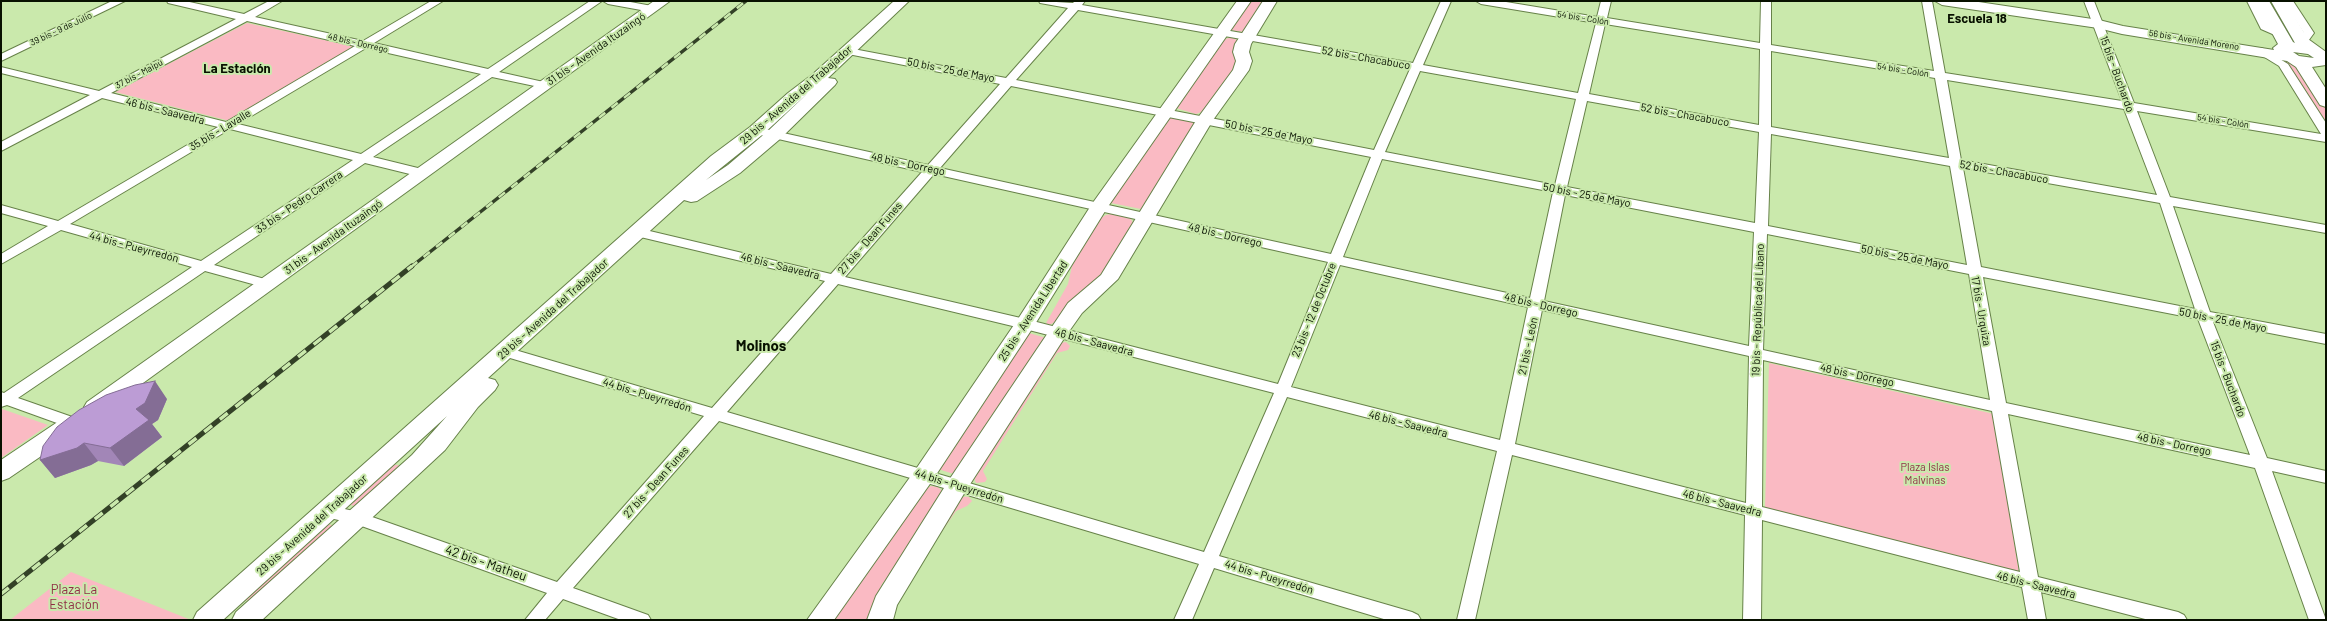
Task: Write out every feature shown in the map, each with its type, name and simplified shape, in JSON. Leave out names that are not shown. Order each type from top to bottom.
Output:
[{"type":"main road","name":"29 bis - Avenida del Trabajador","points":[[215,613],[388,456],[512,354],[602,274],[717,160],[765,133],[854,51],[902,1]]},
{"type":"main road","name":"29 bis - Avenida del Trabajador","points":[[854,51],[916,1]]},
{"type":"main road","name":"25 bis - Avenida Libertad","points":[[820,620],[1031,326],[1061,292],[1062,268],[1098,208],[1164,112],[1244,1]]},
{"type":"main road","points":[[880,620],[885,603],[957,486],[1058,332],[1075,308],[1108,279],[1205,119],[1241,70],[1244,61],[1241,52],[1247,36],[1270,1]]},
{"type":"main road","name":"56 bis - Avenida Moreno","points":[[1942,1],[2099,24],[2122,30],[2258,50],[2287,49]]},
{"type":"main road","points":[[2262,1],[2287,49],[2302,64],[2326,102]]},
{"type":"main road","points":[[2278,1],[2319,58]]},
{"type":"main road","name":"31 bis - Avenida Ituzaingó","points":[[1,472],[73,423],[658,5]]},
{"type":"main road","name":"56 bis - Avenida Moreno","points":[[2099,24],[2124,24],[2287,49]]},
{"type":"main road","points":[[2287,49],[2319,58]]},
{"type":"main road","name":"29 bis - Avenida del Trabajador","points":[[249,616],[420,461],[437,444],[470,402],[512,354]]},
{"type":"main road","points":[[388,456],[420,461]]},
{"type":"main road","points":[[215,613],[249,616]]},
{"type":"street","name":"39 bis - 9 de Julio","points":[[1,58],[120,1]]},
{"type":"street","name":"48 bis - Dorrego","points":[[172,1],[544,85]]},
{"type":"street","name":"37 bis - Maipú","points":[[1,147],[277,1]]},
{"type":"street","name":"35 bis - Lavalle","points":[[1,260],[438,1]]},
{"type":"street","name":"33 bis - Pedro Carrera","points":[[3,399],[598,1]]},
{"type":"street","points":[[608,1],[658,5]]},
{"type":"street","name":"52 bis - Chacabuco","points":[[1044,1],[1078,4],[1222,32],[1582,97],[2326,229]]},
{"type":"street","name":"23 bis - 12 de Octubre","points":[[1183,620],[1282,392],[1378,154],[1446,1]]},
{"type":"street","name":"54 bis - Colón","points":[[1481,1],[2326,138]]},
{"type":"street","name":"21 bis - León","points":[[1466,620],[1506,448],[1560,189],[1606,1]]},
{"type":"street","name":"19 bis - República del Líbano","points":[[1752,620],[1756,353],[1765,129],[1766,1]]},
{"type":"street","name":"17 bis - Urquiza","points":[[1927,1],[1939,76],[1956,163],[2037,620]]},
{"type":"street","name":"15 bis - Buchardo","points":[[2089,1],[2166,200],[2204,316],[2261,463],[2318,620]]},
{"type":"street","points":[[2252,1],[2265,27],[2287,49]]},
{"type":"street","points":[[2288,1],[2309,33],[2319,58]]},
{"type":"street","name":"27 bis - Dean Funes","points":[[534,620],[930,169],[1078,4]]},
{"type":"street","points":[[2258,50],[2283,64],[2326,132]]},
{"type":"street","name":"50 bis - 25 de Mayo","points":[[854,51],[2326,339]]},
{"type":"street","name":"46 bis - Saavedra","points":[[1,70],[362,160],[422,173]]},
{"type":"street","name":"48 bis - Dorrego","points":[[765,133],[1999,407],[2326,477]]},
{"type":"street","name":"44 bis - Pueyrredón","points":[[1,209],[267,284]]},
{"type":"street","name":"46 bis - Saavedra","points":[[644,233],[1058,332],[1282,392],[1754,511],[2031,584],[2178,620]]},
{"type":"street","name":"44 bis - Pueyrredón","points":[[512,354],[1412,620]]},
{"type":"street","points":[[3,399],[73,423]]},
{"type":"street","name":"42 bis - Matheu","points":[[327,511],[358,518],[561,589],[642,620]]},
{"type":"green space","points":[[1250,1],[1264,1],[1244,32],[1230,30]]},
{"type":"green space","points":[[247,23],[356,47],[230,121],[115,92]]},
{"type":"green space","points":[[1231,37],[1239,41],[1237,66],[1204,111],[1196,114],[1176,108],[1223,40]]},
{"type":"green space","points":[[2274,55],[2297,65],[2326,109],[2326,124]]},
{"type":"green space","points":[[1167,117],[1195,122],[1141,209],[1111,203]]},
{"type":"green space","points":[[1111,214],[1130,218],[1134,224],[1104,275],[1057,321],[1049,325],[1046,323],[1068,284],[1072,266],[1098,220]]},
{"type":"green space","points":[[1029,333],[1046,338],[957,475],[938,469]]},
{"type":"green space","points":[[1066,342],[1070,346],[1068,350],[1057,353],[983,471],[987,479],[985,482],[976,483],[974,477],[1060,343]]},
{"type":"green space","name":"Plaza Islas Malvinas","points":[[1769,363],[1994,414],[2019,573],[1765,508]]},
{"type":"green space","points":[[2,409],[48,425],[1,458]]},
{"type":"green space","points":[[390,464],[403,466],[357,507],[348,504]]},
{"type":"green space","points":[[931,486],[938,487],[943,492],[899,564],[882,584],[870,620],[831,620],[925,489]]},
{"type":"green space","points":[[968,496],[972,501],[967,506],[956,511],[896,599],[958,501],[963,497]]},
{"type":"green space","points":[[326,524],[335,526],[257,601],[243,600]]},
{"type":"green space","name":"Plaza La Estación","points":[[71,572],[191,620],[10,620]]},
{"type":"building","points":[[155,381],[145,403],[136,409],[149,420],[110,448],[84,443],[77,448],[40,460],[43,446],[57,427],[79,410],[106,395],[135,385]]},
{"type":"railway","points":[[411,267],[746,1]]},
{"type":"railway","points":[[1,594],[412,266]]},
{"type":"district","name":"Escuela 18","points":[[1977,19]]},
{"type":"district","name":"La Estación","points":[[237,69]]},
{"type":"district","name":"Molinos","points":[[761,346]]}]
